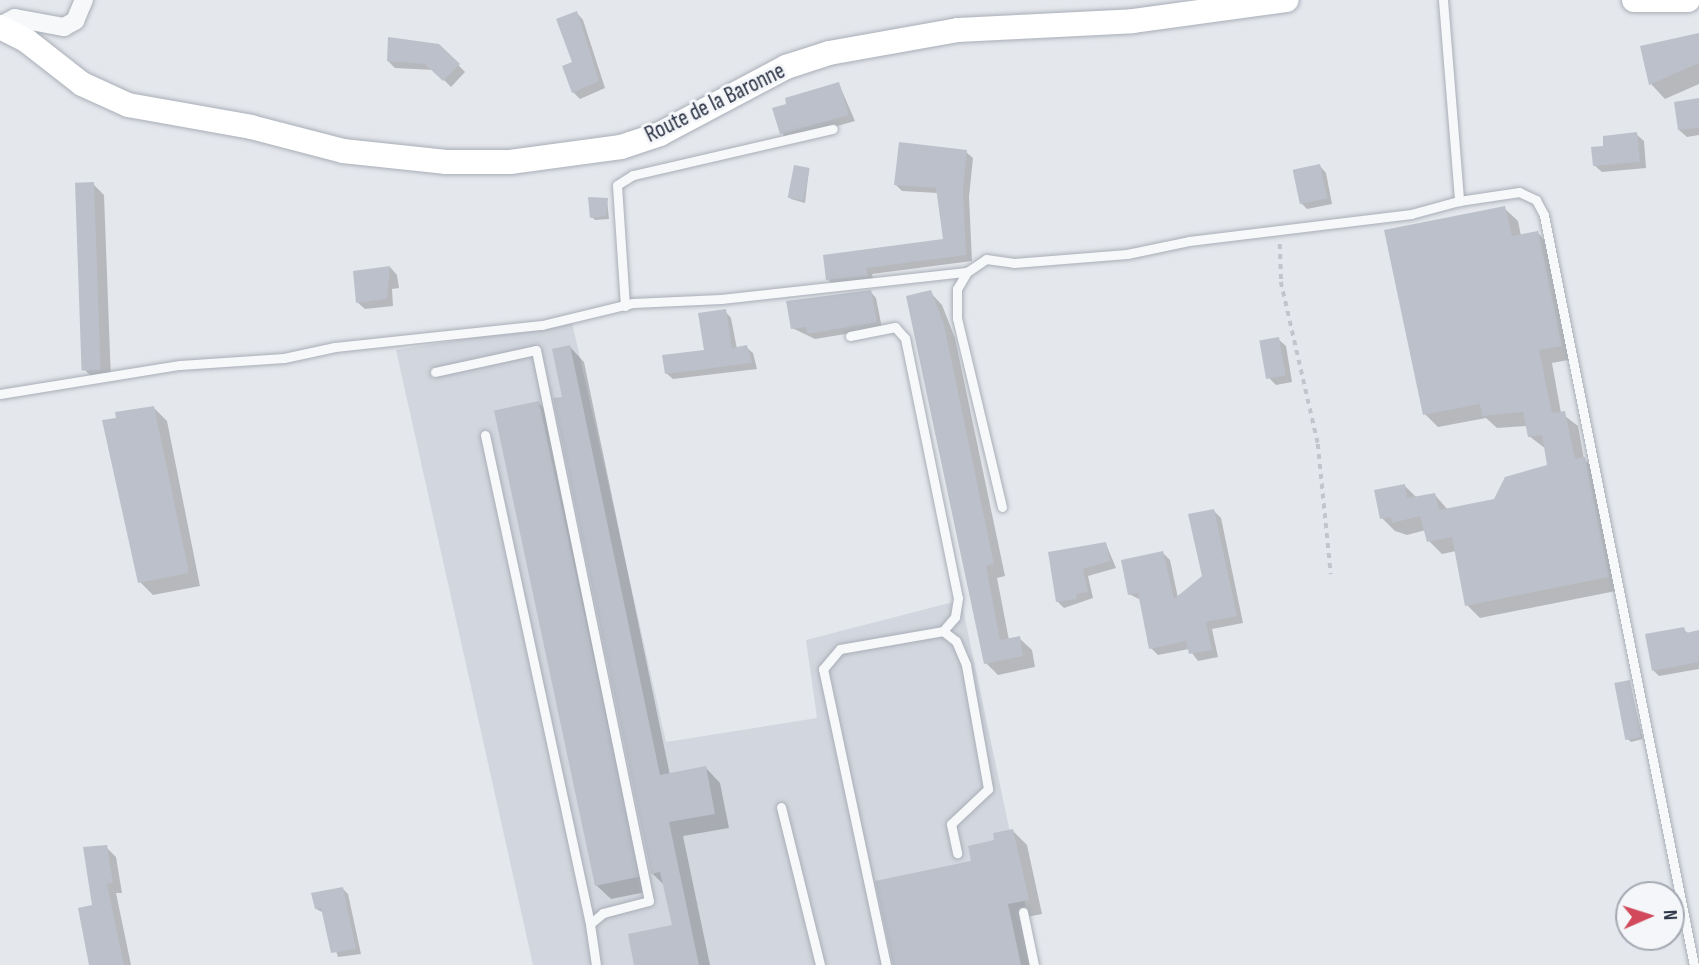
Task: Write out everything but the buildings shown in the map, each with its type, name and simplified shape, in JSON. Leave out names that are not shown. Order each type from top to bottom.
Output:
[{"type":"main road","name":"Route de la Baronne","points":[[0,26],[27,41],[82,84],[128,105],[251,127],[343,151],[446,162],[510,162],[621,148],[660,134],[786,66],[829,53],[958,30],[1132,21],[1287,0]]},
{"type":"main road","points":[[1634,0],[1688,0]]},
{"type":"street","points":[[0,26],[15,18],[64,27],[75,21],[84,0]]},
{"type":"lane","points":[[1443,0],[1459,201]]},
{"type":"lane","points":[[625,306],[617,185],[633,175],[833,129]]},
{"type":"lane","points":[[1002,507],[957,318],[957,289],[967,272],[986,259],[1014,263],[1127,254],[1189,241],[1411,214],[1459,201],[1519,192],[1536,200],[1544,215],[1694,965]]},
{"type":"lane","points":[[0,394],[180,365],[284,358],[335,347],[542,325],[625,306],[967,272]]},
{"type":"lane","points":[[850,336],[895,327],[905,338],[958,598],[955,617],[943,631],[839,649],[823,669],[886,965]]},
{"type":"lane","points":[[435,372],[536,351],[649,901],[603,913],[590,924]]},
{"type":"lane","points":[[485,435],[590,924],[596,965]]},
{"type":"lane","points":[[943,631],[956,641],[966,665],[986,765],[988,789],[951,824],[957,853]]},
{"type":"lane","points":[[781,807],[820,965]]},
{"type":"lane","points":[[1023,912],[1034,965]]},
{"type":"path","points":[[1279,232],[1281,282],[1318,444],[1331,574]]},
{"type":"shaded area","points":[[572,322],[666,742],[817,718],[806,640],[961,600],[1038,965],[533,965],[396,350]]}]
